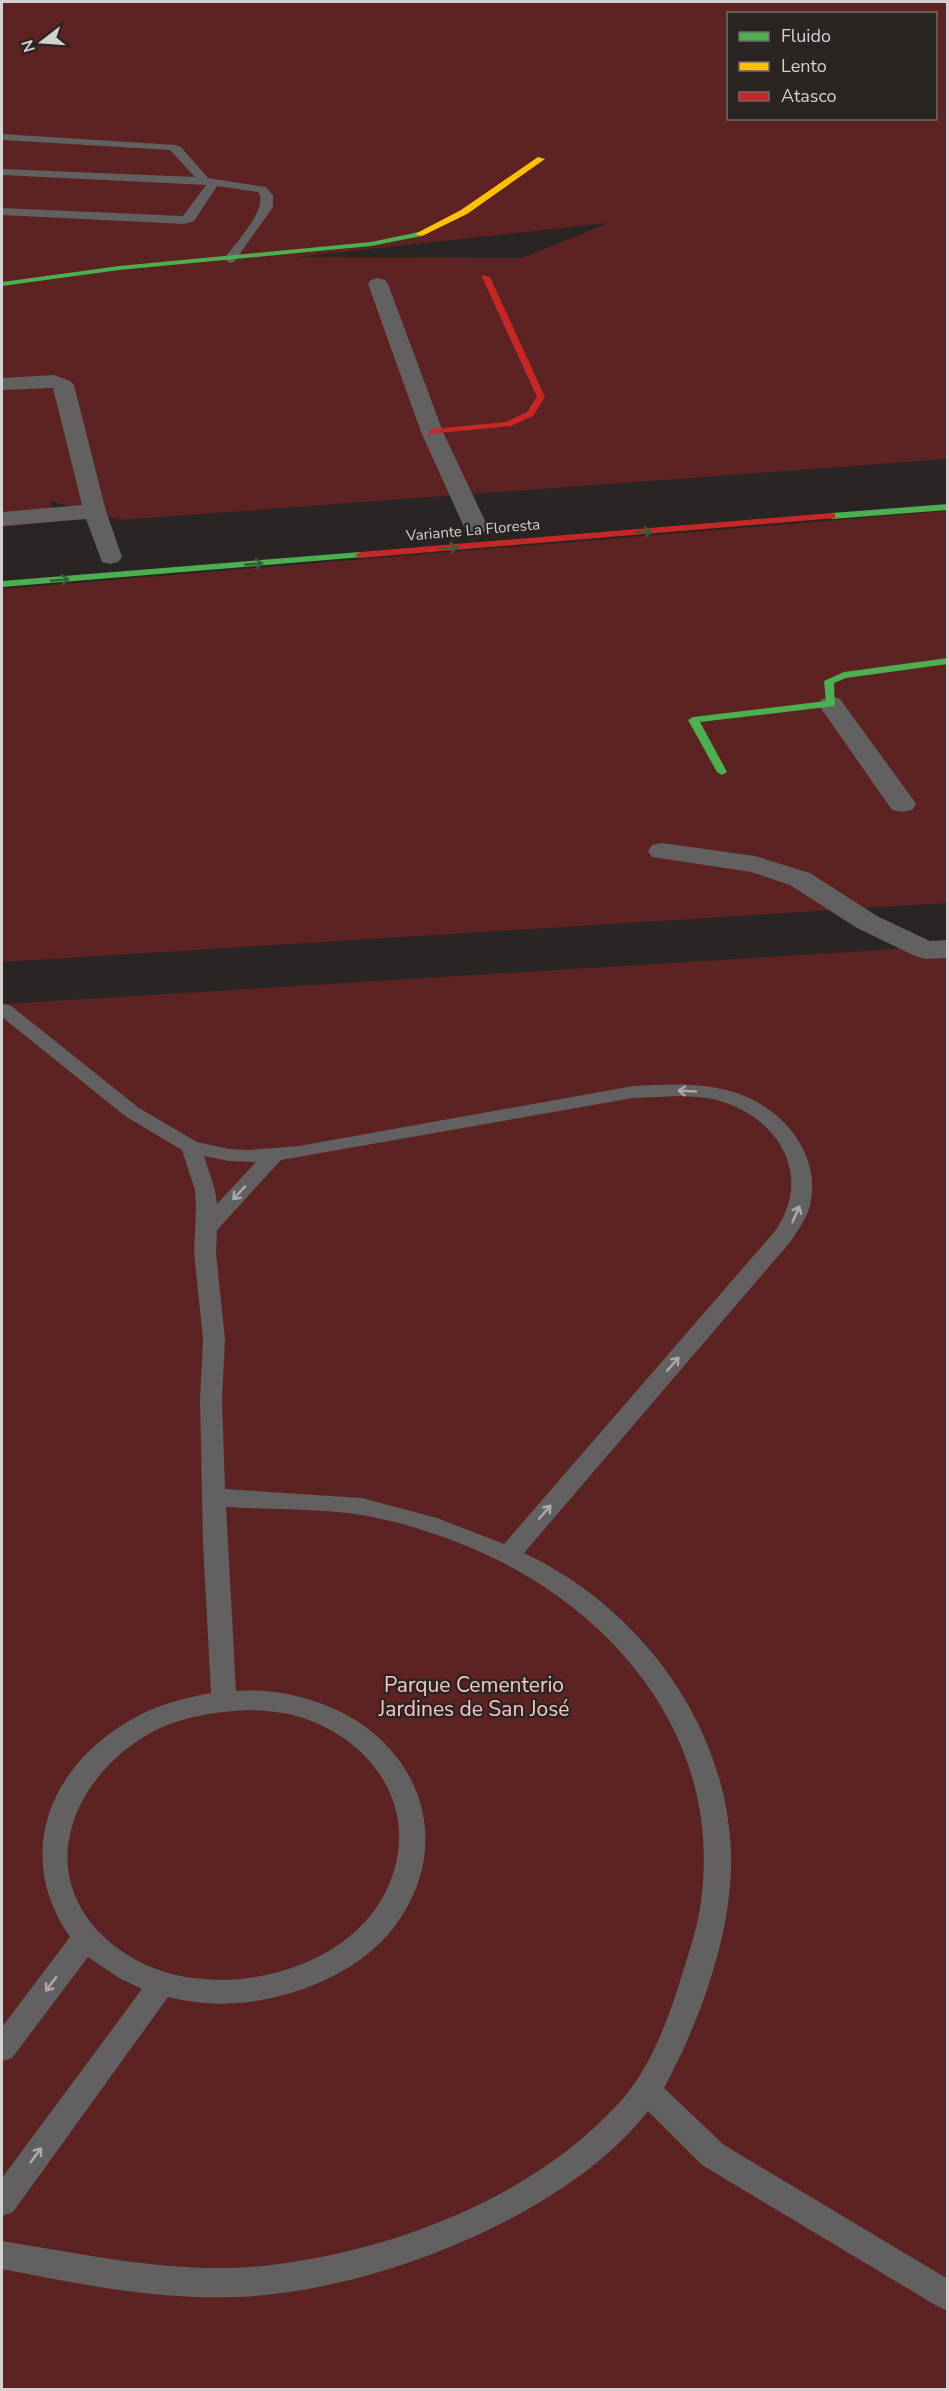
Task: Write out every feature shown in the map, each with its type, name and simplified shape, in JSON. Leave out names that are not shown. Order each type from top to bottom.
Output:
[{"type":"street","points":[[2,284],[119,268],[371,244],[422,232],[464,212],[541,159]]},
{"type":"street","points":[[432,432],[508,424],[530,414],[541,397],[486,276]]},
{"type":"street","points":[[378,284],[432,432],[476,527]]},
{"type":"street","points":[[2,384],[54,381],[63,385],[95,511],[110,557]]},
{"type":"street","name":"Variante La Floresta","points":[[2,584],[948,507]]},
{"type":"street","points":[[2,519],[95,511]]},
{"type":"street","points":[[142,554],[142,573]]},
{"type":"street","points":[[902,804],[831,704],[829,681],[948,661]]},
{"type":"street","points":[[723,771],[693,720],[831,704]]},
{"type":"street","points":[[662,851],[755,864],[800,879],[867,922],[936,950]]},
{"type":"lane","points":[[2,137],[177,148],[209,182]]},
{"type":"lane","points":[[2,172],[209,182],[262,189],[266,192],[269,202],[266,210],[230,259]]},
{"type":"lane","points":[[2,212],[184,220],[190,218],[209,182]]},
{"type":"lane","points":[[3,1009],[132,1112],[191,1147],[229,1155],[274,1155],[402,1135],[633,1092],[662,1090],[708,1092],[747,1104],[771,1120],[789,1140],[797,1155],[803,1187],[797,1212],[783,1236],[507,1556]]},
{"type":"lane","points":[[191,1147],[205,1190],[207,1208],[205,1230],[214,1339],[212,1399],[214,1497],[224,1701]]},
{"type":"lane","points":[[205,1230],[274,1155]]},
{"type":"lane","points":[[2,2254],[162,2282],[215,2284],[267,2281],[333,2269],[397,2251],[448,2232],[517,2200],[570,2165],[601,2141],[647,2091],[684,2016],[714,1912],[718,1853],[717,1821],[710,1784],[698,1748],[683,1714],[667,1688],[617,1627],[540,1572],[437,1528],[365,1508],[214,1497]]},
{"type":"lane","points":[[224,1701],[273,1702],[304,1708],[339,1723],[370,1744],[389,1765],[408,1802],[413,1836],[410,1864],[397,1898],[380,1924],[342,1957],[319,1970],[286,1983],[250,1990],[205,1992],[162,1984],[123,1967],[98,1949],[77,1926],[63,1900],[56,1873],[57,1831],[69,1797],[90,1766],[125,1736],[168,1714],[224,1701]]},
{"type":"lane","points":[[2,2049],[87,1937]]},
{"type":"lane","points":[[2,2202],[162,1984]]},
{"type":"lane","points":[[647,2091],[713,2155],[948,2296]]},
{"type":"green space","points":[[2,2],[947,2],[947,459],[121,520],[50,501],[56,522],[2,527]],"holes":[[[609,223],[521,258],[296,257]]]},
{"type":"green space","points":[[947,511],[947,903],[2,962],[2,589]]},
{"type":"green space","name":"Parque Cementerio Jardines de San José","points":[[947,946],[947,2389],[2,2389],[2,1004]]},
{"type":"traffic: fast","points":[[2,284],[119,268],[371,244],[419,234]]},
{"type":"traffic: fast","points":[[832,516],[948,507]]},
{"type":"traffic: fast","points":[[2,584],[360,555]]},
{"type":"traffic: fast","points":[[722,772],[693,720],[831,704],[829,681],[844,675],[948,661]]},
{"type":"traffic: slow","points":[[419,234],[464,212],[541,159]]},
{"type":"traffic: jam","points":[[432,432],[508,424],[530,414],[541,397],[486,277]]},
{"type":"traffic: jam","points":[[360,555],[832,516]]}]
